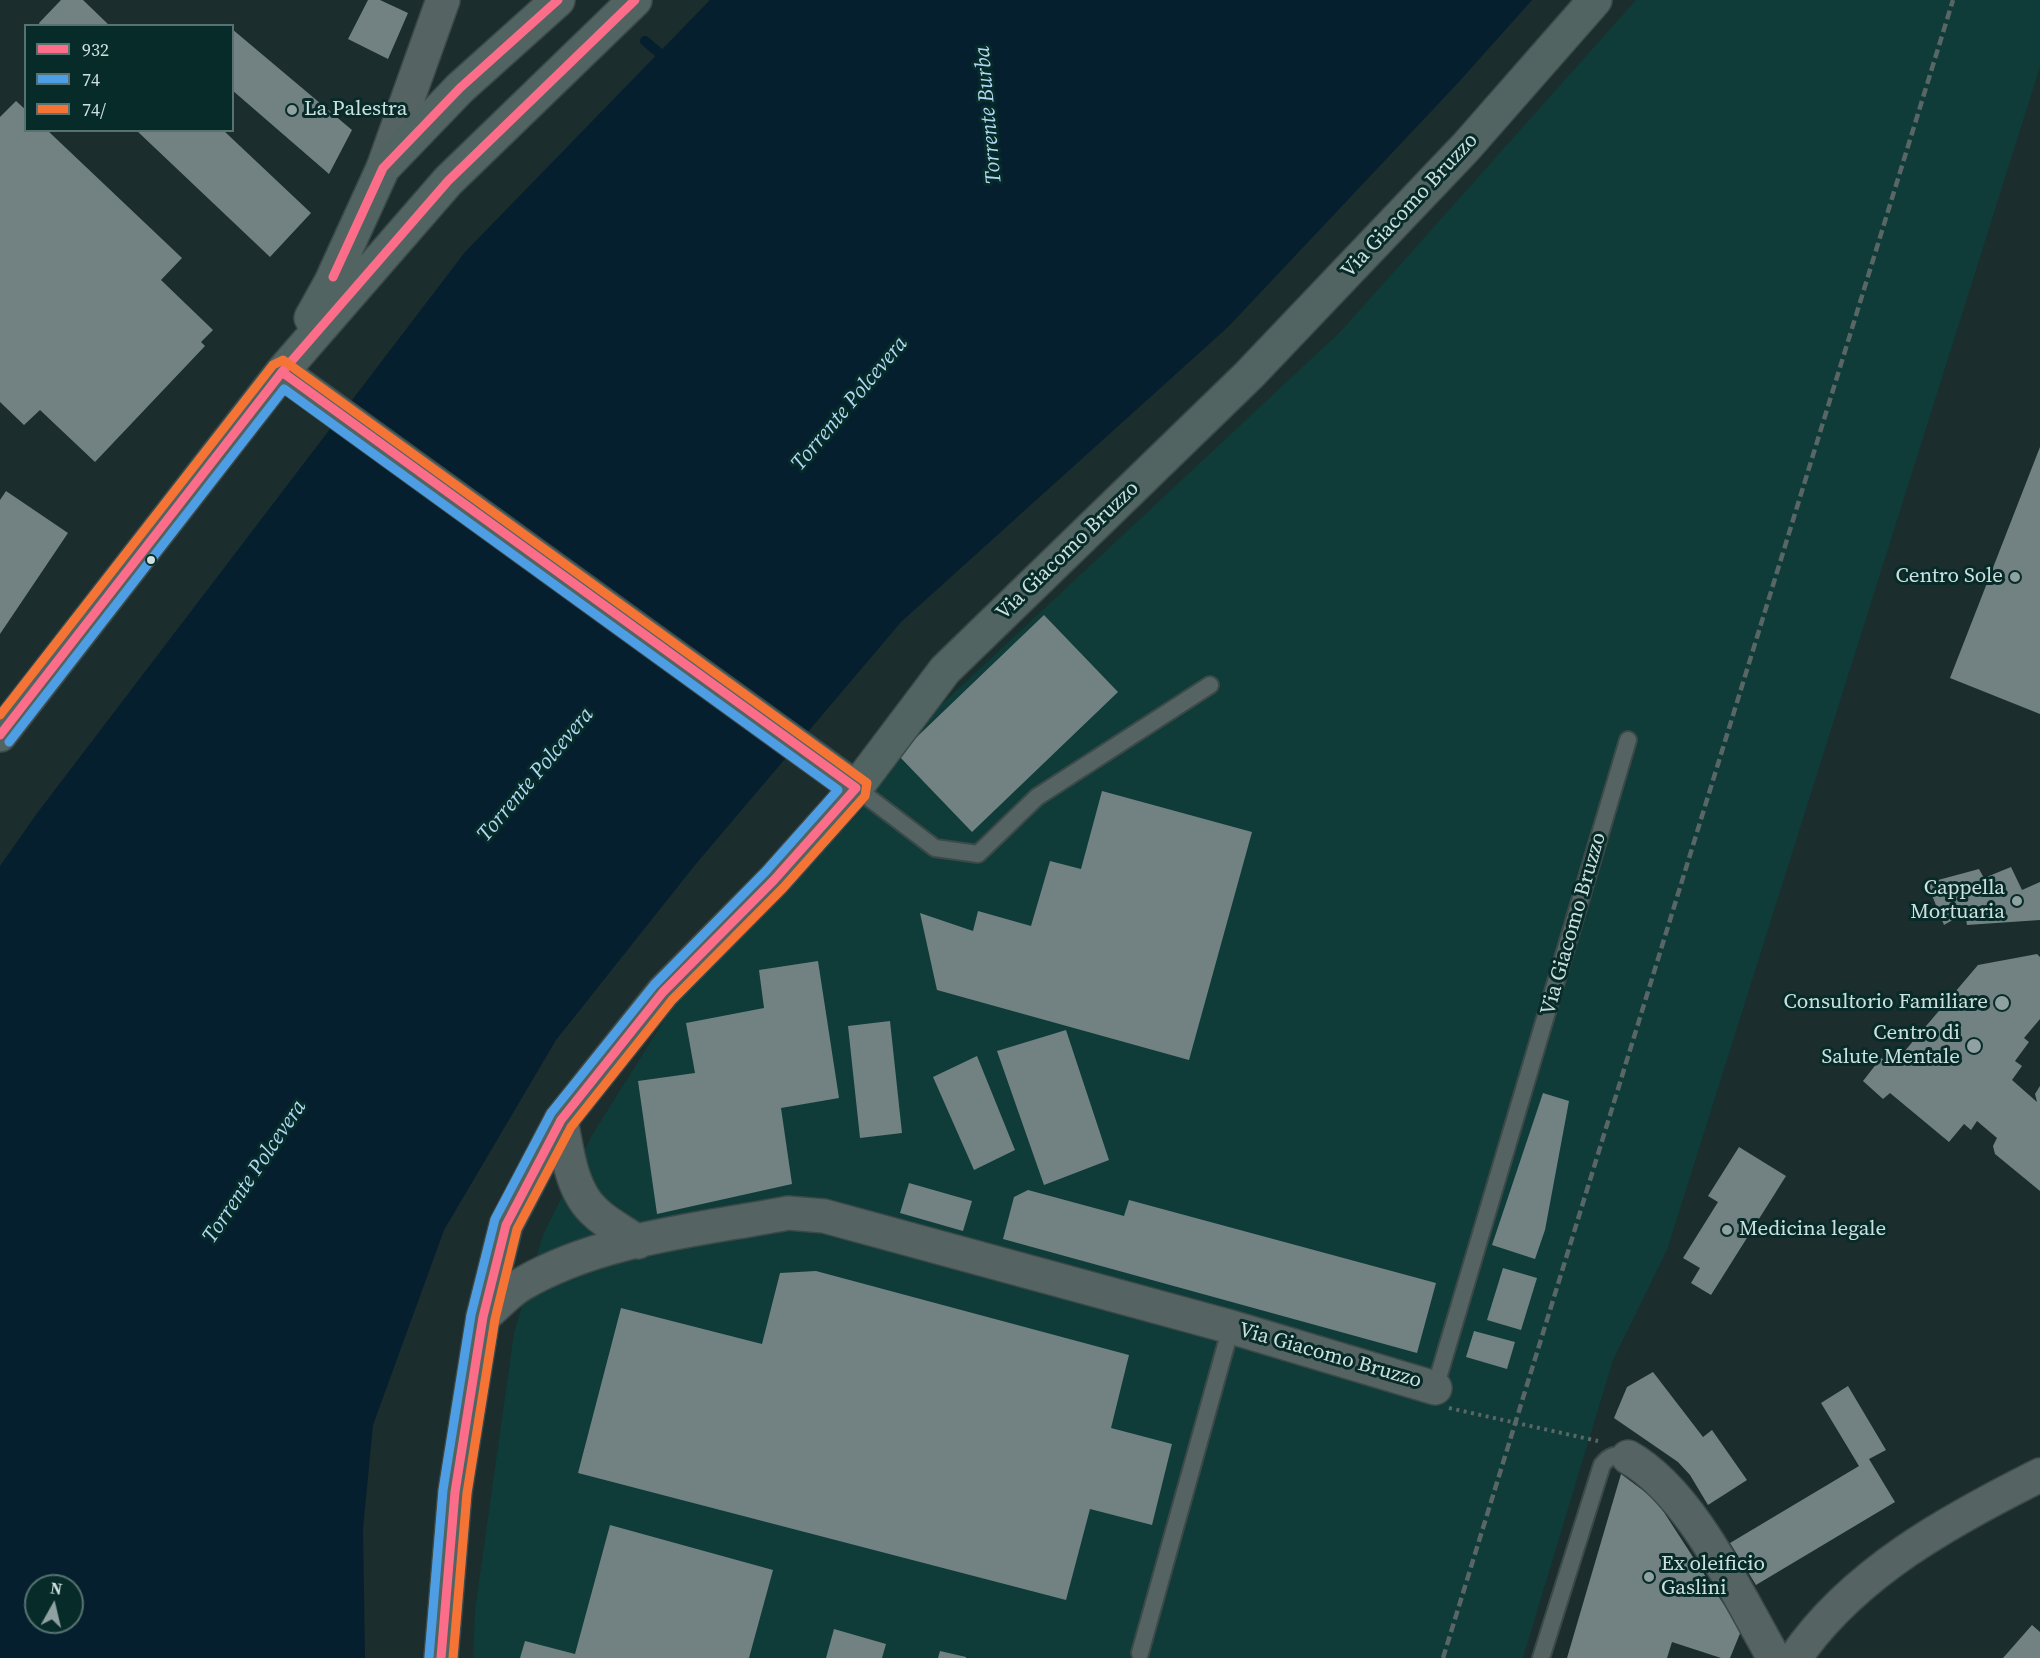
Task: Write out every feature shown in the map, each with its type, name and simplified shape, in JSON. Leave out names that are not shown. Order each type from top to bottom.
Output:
[{"type":"main road","points":[[282,372],[331,282],[382,168],[460,88],[558,0]]},
{"type":"main road","points":[[0,735],[282,372],[448,181],[635,0]]},
{"type":"main road","name":"Via Giacomo Bruzzo","points":[[441,1658],[455,1492],[483,1317],[506,1225],[561,1120],[663,992],[774,880],[856,788],[945,670],[1250,375],[1466,147],[1595,0]]},
{"type":"main road","points":[[282,372],[856,788]]},
{"type":"street","points":[[382,168],[443,0]]},
{"type":"street","points":[[561,1120],[570,1166],[580,1191],[593,1212],[638,1242]]},
{"type":"street","name":"Via Giacomo Bruzzo","points":[[483,1317],[521,1285],[568,1262],[638,1242],[788,1213],[824,1216],[1231,1327],[1442,1398]]},
{"type":"street","points":[[1628,1457],[1642,1465],[1694,1520],[1774,1658]]},
{"type":"street","points":[[1795,1658],[1807,1640],[1842,1602],[1898,1556],[1946,1526],[2040,1475]]},
{"type":"lane","points":[[856,788],[935,848],[978,854],[1037,797],[1210,685]]},
{"type":"lane","name":"Via Giacomo Bruzzo","points":[[1442,1398],[1628,740]]},
{"type":"lane","points":[[1140,1653],[1231,1327]]},
{"type":"lane","points":[[1541,1658],[1602,1465],[1609,1456],[1619,1454],[1628,1457]]},
{"type":"path","points":[[1442,1398],[1598,1441]]},
{"type":"shaded area","points":[[1636,0],[2040,0],[2040,67],[1667,1250],[1613,1360],[1523,1658],[473,1658],[475,1610],[514,1333],[543,1235],[592,1135],[678,998],[862,810],[895,748],[1341,331]]},
{"type":"water","points":[[710,0],[1532,0],[1456,85],[1228,327],[901,622],[695,865],[556,1040],[444,1230],[373,1425],[363,1529],[365,1658],[0,1658],[0,866],[38,812],[465,252]]},
{"type":"building","points":[[61,0],[83,0],[108,24],[39,24]]},
{"type":"building","points":[[368,0],[380,0],[408,13],[388,59],[348,39]]},
{"type":"building","name":"La Palestra","points":[[234,31],[352,130],[329,174],[234,92]]},
{"type":"building","points":[[16,101],[24,108],[24,132],[49,132],[182,258],[161,280],[213,330],[201,342],[205,346],[95,462],[40,410],[24,425],[0,402],[0,117]]},
{"type":"building","points":[[138,132],[225,132],[311,213],[270,257]]},
{"type":"building","name":"Centro Sole","points":[[2040,447],[2040,714],[1950,678]]},
{"type":"building","points":[[6,491],[68,533],[0,634],[0,500]]},
{"type":"building","points":[[1044,615],[1118,692],[972,832],[898,755]]},
{"type":"building","points":[[1102,791],[1252,832],[1189,1060],[937,990],[920,913],[973,931],[978,911],[1031,926],[1050,861],[1081,869]]},
{"type":"building","points":[[2011,867],[2022,890],[2040,882],[2040,920],[1967,925],[1965,913],[1944,925],[1927,883],[1979,869],[1984,878]]},
{"type":"building","points":[[2037,954],[2040,957],[2040,1019],[2024,1038],[2029,1042],[2015,1061],[2022,1066],[2012,1080],[2037,1102],[2035,1094],[2040,1086],[2040,1191],[1995,1154],[1993,1146],[1997,1138],[1977,1121],[1971,1130],[1964,1124],[1949,1142],[1890,1093],[1883,1099],[1863,1081],[1881,1058],[1892,1066],[1978,965]]},
{"type":"building","points":[[818,961],[839,1098],[781,1108],[792,1184],[657,1214],[638,1081],[695,1073],[686,1023],[764,1008],[759,970]]},
{"type":"building","points":[[890,1021],[902,1133],[860,1138],[848,1026]]},
{"type":"building","points":[[1066,1030],[1109,1160],[1044,1185],[997,1051]]},
{"type":"building","points":[[977,1056],[1015,1150],[974,1170],[933,1077]]},
{"type":"building","points":[[1543,1093],[1569,1101],[1545,1230],[1535,1259],[1492,1245]]},
{"type":"building","name":"Medicina legale","points":[[1739,1147],[1786,1176],[1711,1295],[1691,1283],[1700,1268],[1683,1258],[1718,1202],[1708,1196]]},
{"type":"building","points":[[909,1183],[972,1201],[963,1231],[900,1213]]},
{"type":"building","points":[[1028,1190],[1124,1216],[1129,1200],[1436,1283],[1417,1353],[1003,1239],[1014,1197]]},
{"type":"building","points":[[1503,1268],[1537,1278],[1521,1330],[1487,1320]]},
{"type":"building","points":[[816,1271],[1129,1355],[1111,1428],[1172,1444],[1152,1525],[1090,1509],[1066,1600],[578,1473],[621,1308],[762,1344],[780,1273]]},
{"type":"building","points":[[1474,1331],[1515,1342],[1507,1369],[1466,1357]]},
{"type":"building","points":[[1653,1372],[1703,1437],[1712,1430],[1747,1480],[1708,1505],[1690,1475],[1678,1462],[1614,1418],[1627,1387]]},
{"type":"building","points":[[1848,1386],[1886,1450],[1869,1459],[1895,1502],[1756,1585],[1730,1543],[1859,1466],[1821,1403]]},
{"type":"building","name":"Ex oleificio Gaslini","points":[[1621,1474],[1656,1500],[1741,1631],[1730,1658],[1721,1658],[1672,1642],[1667,1658],[1567,1658]]},
{"type":"building","points":[[610,1525],[773,1570],[749,1658],[520,1658],[525,1641],[575,1654]]},
{"type":"building","points":[[2032,1625],[2040,1632],[2040,1658],[2003,1658]]},
{"type":"building","points":[[834,1629],[886,1644],[882,1658],[826,1658]]},
{"type":"building","points":[[940,1651],[966,1657],[966,1658],[938,1658]]},
{"type":"waterway","points":[[645,41],[670,62]]},
{"type":"railway","points":[[1443,1658],[1953,0]]},
{"type":"transit line","name":"932","points":[[333,277],[383,168],[460,88],[558,0]]},
{"type":"transit line","name":"932","points":[[0,735],[282,372],[448,181],[635,0]]},
{"type":"transit line","name":"74/","points":[[0,715],[273,365],[283,360],[867,783],[865,796],[783,888],[672,1000],[571,1127],[517,1229],[495,1319],[467,1493],[453,1658]]},
{"type":"transit line","name":"932","points":[[282,372],[856,788],[774,880],[663,992],[561,1120],[506,1225],[483,1317],[455,1492],[441,1658]]},
{"type":"transit line","name":"74","points":[[9,742],[284,389],[838,790],[765,872],[654,985],[551,1113],[495,1219],[471,1315],[443,1490],[429,1657]]},
{"type":"place","name":"La Palestra","points":[[292,110]]},
{"type":"place","name":"Centro Sole","points":[[2015,577]]},
{"type":"place","name":"Cappella Mortuaria","points":[[2017,901]]},
{"type":"place","name":"Consultorio Familiare","points":[[2002,1003]]},
{"type":"place","name":"Centro di Salute Mentale","points":[[1974,1046]]},
{"type":"place","name":"Medicina legale","points":[[1727,1230]]},
{"type":"place","name":"Ex oleificio Gaslini","points":[[1649,1577]]},
{"type":"water label","name":"Torrente Burba","points":[[989,115]]},
{"type":"water label","name":"Torrente Polcevera","points":[[850,404]]},
{"type":"water label","name":"Torrente Polcevera","points":[[536,775]]},
{"type":"water label","name":"Torrente Polcevera","points":[[255,1172]]}]
